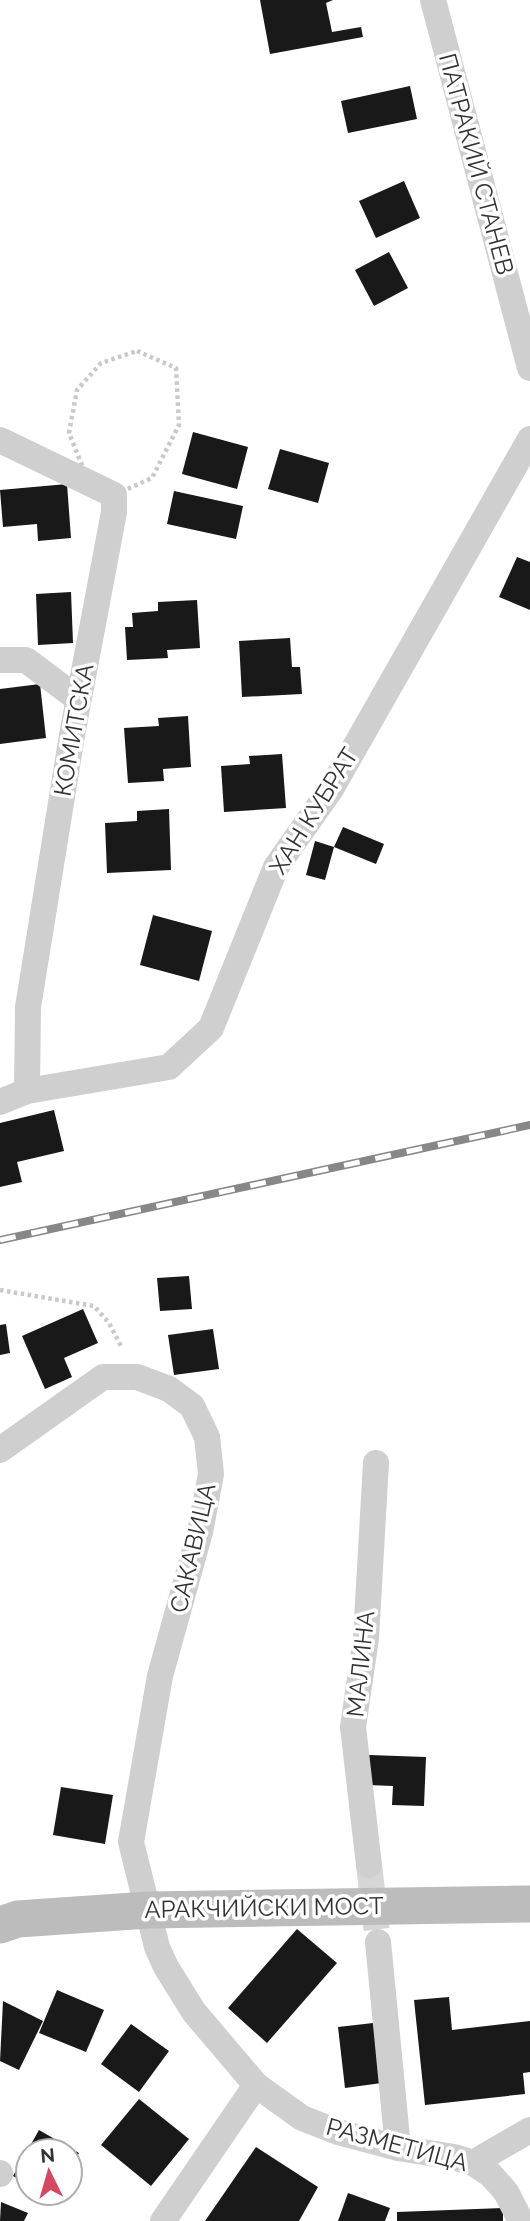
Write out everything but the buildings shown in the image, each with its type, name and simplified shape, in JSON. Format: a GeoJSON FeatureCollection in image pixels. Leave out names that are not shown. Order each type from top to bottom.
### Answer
{"type":"FeatureCollection","features":[{"type":"Feature","properties":{"kind":"main road","name":"АРАКЧИЙСКИ МОСТ"},"geometry":{"type":"LineString","coordinates":[[0,1925],[18,1919],[148,1910],[530,1904]]}},
{"type":"Feature","properties":{"kind":"street","name":"ПАТРАКИЙ СТАНЕВ"},"geometry":{"type":"LineString","coordinates":[[433,0],[530,368]]}},
{"type":"Feature","properties":{"kind":"street","name":"ХАН КУБРАТ"},"geometry":{"type":"LineString","coordinates":[[0,1102],[27,1091],[169,1067],[211,1028],[276,867],[331,789],[529,435]]}},
{"type":"Feature","properties":{"kind":"street"},"geometry":{"type":"LineString","coordinates":[[0,440],[114,495]]}},
{"type":"Feature","properties":{"kind":"street","name":"КОМИТСКА"},"geometry":{"type":"LineString","coordinates":[[27,1091],[28,1007],[78,698],[114,512],[114,495]]}},
{"type":"Feature","properties":{"kind":"street"},"geometry":{"type":"LineString","coordinates":[[0,660],[26,660],[78,698]]}},
{"type":"Feature","properties":{"kind":"street","name":"САКАВИЦА"},"geometry":{"type":"LineString","coordinates":[[0,1450],[103,1377],[136,1377],[169,1389],[192,1406],[207,1437],[211,1474],[200,1532],[160,1676],[139,1782],[131,1842],[148,1910]]}},
{"type":"Feature","properties":{"kind":"street","name":"МАЛИНА"},"geometry":{"type":"LineString","coordinates":[[369,1865],[353,1727],[366,1638],[376,1463]]}},
{"type":"Feature","properties":{"kind":"street","name":"РАЗМЕТИЦА"},"geometry":{"type":"LineString","coordinates":[[148,1910],[158,1947],[180,1991],[256,2085],[302,2118],[338,2132],[398,2148],[454,2157],[473,2163],[491,2175],[506,2192],[521,2221]]}},
{"type":"Feature","properties":{"kind":"street"},"geometry":{"type":"LineString","coordinates":[[378,1942],[398,2148]]}},
{"type":"Feature","properties":{"kind":"street"},"geometry":{"type":"LineString","coordinates":[[163,2221],[256,2085]]}},
{"type":"Feature","properties":{"kind":"street"},"geometry":{"type":"LineString","coordinates":[[473,2163],[530,2130]]}},
{"type":"Feature","properties":{"kind":"path"},"geometry":{"type":"LineString","coordinates":[[137,351],[176,368],[178,425],[152,478],[114,495],[85,473],[69,433],[76,390],[101,363],[137,351]]}},
{"type":"Feature","properties":{"kind":"path"},"geometry":{"type":"LineString","coordinates":[[0,1290],[94,1306],[109,1323],[136,1377]]}},
{"type":"Feature","properties":{"kind":"tunnel"},"geometry":{"type":"LineString","coordinates":[[369,1865],[378,1942]]}},
{"type":"Feature","properties":{"kind":"railway"},"geometry":{"type":"LineString","coordinates":[[0,1240],[530,1125]]}}]}
